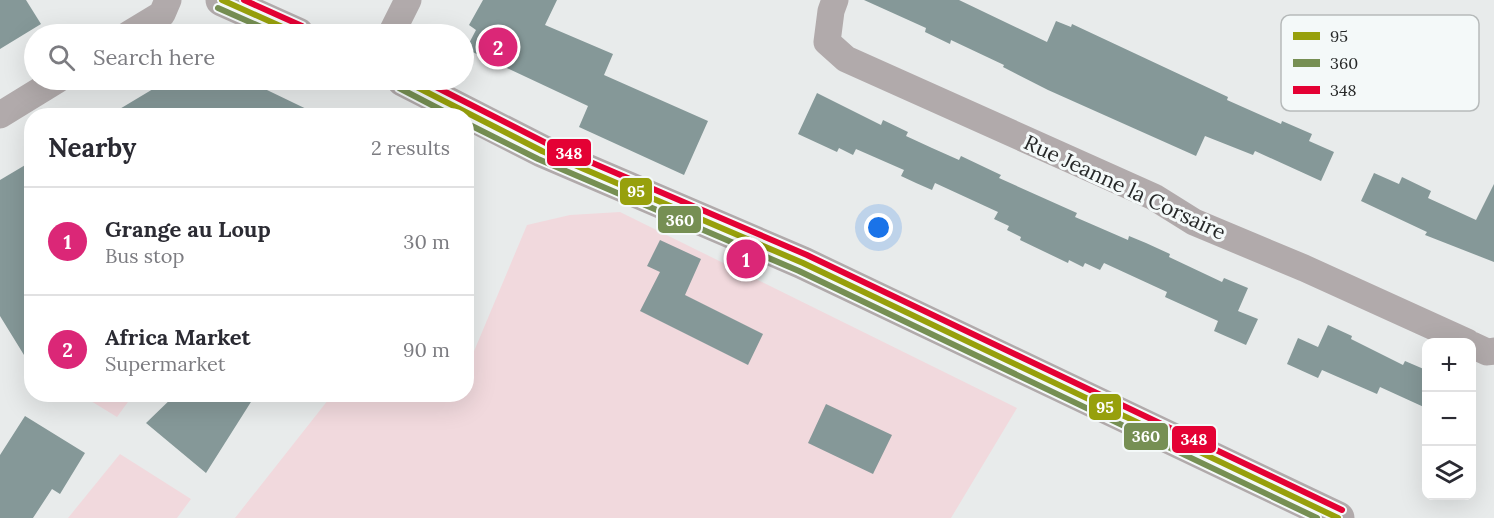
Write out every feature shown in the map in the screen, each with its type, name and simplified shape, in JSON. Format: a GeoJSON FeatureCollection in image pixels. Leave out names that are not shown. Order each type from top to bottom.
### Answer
{"type":"FeatureCollection","features":[{"type":"Feature","properties":{"kind":"main road"},"geometry":{"type":"LineString","coordinates":[[222,0],[276,24]]}},
{"type":"Feature","properties":{"kind":"main road"},"geometry":{"type":"LineString","coordinates":[[422,90],[457,108]]}},
{"type":"Feature","properties":{"kind":"main road"},"geometry":{"type":"LineString","coordinates":[[474,117],[542,152],[803,263],[1338,518]]}},
{"type":"Feature","properties":{"kind":"street"},"geometry":{"type":"LineString","coordinates":[[146,24],[162,14],[168,0]]}},
{"type":"Feature","properties":{"kind":"street"},"geometry":{"type":"LineString","coordinates":[[396,24],[408,0]]}},
{"type":"Feature","properties":{"kind":"street","name":"Rue Jeanne la Corsaire"},"geometry":{"type":"LineString","coordinates":[[836,0],[831,11],[827,42],[846,59],[1154,197],[1194,222],[1304,267],[1458,338]]}},
{"type":"Feature","properties":{"kind":"street"},"geometry":{"type":"LineString","coordinates":[[0,115],[41,90]]}},
{"type":"Feature","properties":{"kind":"street"},"geometry":{"type":"LineString","coordinates":[[1476,347],[1487,352],[1494,351]]}},
{"type":"Feature","properties":{"kind":"shaded area"},"geometry":{"type":"Polygon","coordinates":[[[620,212],[1017,408],[951,518],[235,518],[326,402],[474,402],[474,351],[527,225],[570,215],[620,212]]]}},
{"type":"Feature","properties":{"kind":"shaded area"},"geometry":{"type":"Polygon","coordinates":[[[92,402],[128,402],[117,417],[92,402]]]}},
{"type":"Feature","properties":{"kind":"shaded area"},"geometry":{"type":"Polygon","coordinates":[[[120,454],[191,499],[177,518],[68,518],[120,454]]]}},
{"type":"Feature","properties":{"kind":"building"},"geometry":{"type":"Polygon","coordinates":[[[0,0],[26,0],[41,24],[24,24],[24,34],[0,49],[0,0]]]}},
{"type":"Feature","properties":{"kind":"building"},"geometry":{"type":"Polygon","coordinates":[[[483,0],[557,0],[545,25],[613,54],[604,75],[708,121],[684,175],[579,127],[588,106],[474,53],[476,30],[474,24],[470,24],[483,0]]]}},
{"type":"Feature","properties":{"kind":"building"},"geometry":{"type":"Polygon","coordinates":[[[864,0],[959,0],[1047,42],[1056,21],[1071,27],[1072,24],[1228,97],[1227,100],[1281,124],[1282,121],[1312,134],[1309,141],[1334,152],[1321,181],[1255,151],[1253,155],[1205,136],[1196,156],[1048,90],[1003,67],[1004,65],[951,40],[950,44],[925,32],[926,28],[864,0]]]}},
{"type":"Feature","properties":{"kind":"building"},"geometry":{"type":"Polygon","coordinates":[[[151,90],[267,90],[304,108],[121,108],[151,90]]]}},
{"type":"Feature","properties":{"kind":"building"},"geometry":{"type":"Polygon","coordinates":[[[817,93],[881,125],[883,120],[908,132],[906,136],[932,148],[959,160],[961,156],[1001,175],[999,178],[1077,213],[1075,217],[1128,240],[1129,236],[1146,243],[1170,254],[1169,257],[1222,282],[1224,278],[1248,288],[1238,311],[1258,319],[1246,345],[1214,331],[1218,321],[1165,297],[1167,292],[1104,263],[1100,270],[1085,263],[1083,267],[1069,260],[1068,263],[1020,240],[1021,237],[1007,230],[1009,226],[994,219],[998,212],[935,183],[932,190],[916,183],[901,176],[904,170],[856,149],[853,155],[839,148],[837,152],[798,134],[817,93]]]}},
{"type":"Feature","properties":{"kind":"building"},"geometry":{"type":"Polygon","coordinates":[[[24,166],[24,355],[0,316],[0,180],[24,166]]]}},
{"type":"Feature","properties":{"kind":"building"},"geometry":{"type":"Polygon","coordinates":[[[1374,173],[1399,184],[1402,177],[1431,191],[1428,198],[1476,220],[1494,184],[1494,262],[1425,235],[1427,232],[1361,201],[1374,173]]]}},
{"type":"Feature","properties":{"kind":"building"},"geometry":{"type":"Polygon","coordinates":[[[660,240],[701,259],[685,295],[763,334],[748,365],[640,311],[660,272],[647,266],[660,240]]]}},
{"type":"Feature","properties":{"kind":"building"},"geometry":{"type":"Polygon","coordinates":[[[1328,325],[1403,365],[1405,361],[1422,368],[1422,406],[1380,387],[1377,394],[1322,370],[1318,378],[1287,364],[1298,338],[1318,347],[1328,325]]]}},
{"type":"Feature","properties":{"kind":"building"},"geometry":{"type":"Polygon","coordinates":[[[168,402],[251,402],[206,473],[146,423],[168,402]]]}},
{"type":"Feature","properties":{"kind":"building"},"geometry":{"type":"Polygon","coordinates":[[[826,404],[892,435],[873,474],[808,443],[826,404]]]}},
{"type":"Feature","properties":{"kind":"building"},"geometry":{"type":"Polygon","coordinates":[[[25,416],[85,453],[60,494],[52,489],[33,518],[0,518],[0,455],[25,416]]]}},
{"type":"Feature","properties":{"kind":"transit line","name":"95"},"geometry":{"type":"LineString","coordinates":[[222,0],[276,24]]}},
{"type":"Feature","properties":{"kind":"transit line","name":"348"},"geometry":{"type":"LineString","coordinates":[[244,0],[298,24]]}},
{"type":"Feature","properties":{"kind":"transit line","name":"360"},"geometry":{"type":"LineString","coordinates":[[218,8],[254,24]]}},
{"type":"Feature","properties":{"kind":"transit line","name":"360"},"geometry":{"type":"LineString","coordinates":[[403,90],[438,108]]}},
{"type":"Feature","properties":{"kind":"transit line","name":"95"},"geometry":{"type":"LineString","coordinates":[[423,90],[458,108]]}},
{"type":"Feature","properties":{"kind":"transit line","name":"348"},"geometry":{"type":"LineString","coordinates":[[442,90],[546,143],[807,255],[1342,510]]}},
{"type":"Feature","properties":{"kind":"transit line","name":"95"},"geometry":{"type":"LineString","coordinates":[[474,116],[542,151],[803,263],[1338,518]]}},
{"type":"Feature","properties":{"kind":"transit line","name":"360"},"geometry":{"type":"LineString","coordinates":[[474,127],[538,159],[799,271],[1317,518]]}},
{"type":"Feature","properties":{"kind":"place","name":"Africa Market"},"geometry":{"type":"Point","coordinates":[498,47]}},
{"type":"Feature","properties":{"kind":"place","name":"Grange au Loup"},"geometry":{"type":"Point","coordinates":[746,259]}}]}
